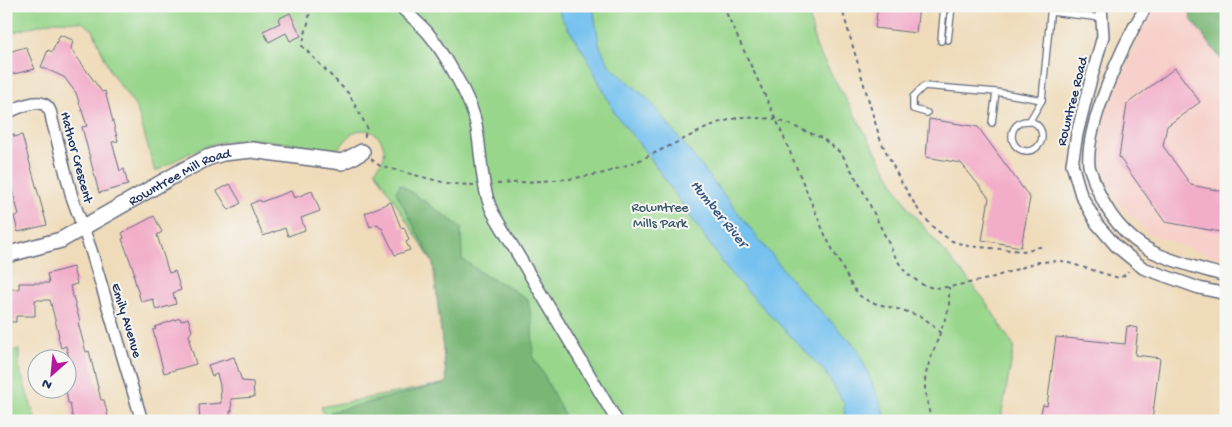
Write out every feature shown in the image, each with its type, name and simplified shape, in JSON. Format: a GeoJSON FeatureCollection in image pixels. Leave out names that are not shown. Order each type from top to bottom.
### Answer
{"type":"FeatureCollection","features":[{"type":"Feature","properties":{"kind":"street"},"geometry":{"type":"LineString","coordinates":[[400,6],[428,34],[460,83],[475,122],[483,185],[493,214],[617,421]]}},
{"type":"Feature","properties":{"kind":"street","name":"Rowntree Road"},"geometry":{"type":"LineString","coordinates":[[1144,6],[1144,10],[1133,28],[1101,102],[1092,136],[1089,167],[1099,194],[1113,218],[1125,232],[1153,252],[1226,276]]}},
{"type":"Feature","properties":{"kind":"street","name":"Rowntree Road"},"geometry":{"type":"LineString","coordinates":[[1101,12],[1103,36],[1083,110],[1072,164],[1081,195],[1097,224],[1116,246],[1143,268],[1199,288],[1226,294]]}},
{"type":"Feature","properties":{"kind":"street","name":"Hathor Crescent"},"geometry":{"type":"LineString","coordinates":[[6,112],[32,103],[39,103],[46,106],[51,112],[72,197],[83,229]]}},
{"type":"Feature","properties":{"kind":"street","name":"Rowntree Mill Road"},"geometry":{"type":"LineString","coordinates":[[6,255],[60,240],[83,229],[182,171],[223,152],[252,150],[342,162],[362,152]]}},
{"type":"Feature","properties":{"kind":"street","name":"Emily Avenue"},"geometry":{"type":"LineString","coordinates":[[83,229],[142,421]]}},
{"type":"Feature","properties":{"kind":"street"},"geometry":{"type":"LineString","coordinates":[[1199,288],[1204,270]]}},
{"type":"Feature","properties":{"kind":"lane"},"geometry":{"type":"LineString","coordinates":[[940,41],[944,6]]}},
{"type":"Feature","properties":{"kind":"lane"},"geometry":{"type":"LineString","coordinates":[[948,40],[952,6]]}},
{"type":"Feature","properties":{"kind":"lane"},"geometry":{"type":"LineString","coordinates":[[1029,122],[1042,100],[1051,9],[1101,12]]}},
{"type":"Feature","properties":{"kind":"lane"},"geometry":{"type":"LineString","coordinates":[[927,113],[913,108],[913,97],[924,86],[996,92],[1042,100]]}},
{"type":"Feature","properties":{"kind":"lane"},"geometry":{"type":"LineString","coordinates":[[992,123],[996,92]]}},
{"type":"Feature","properties":{"kind":"lane"},"geometry":{"type":"LineString","coordinates":[[1022,122],[1029,122],[1038,126],[1042,137],[1036,147],[1026,151],[1016,146],[1012,135],[1017,125],[1022,122]]}},
{"type":"Feature","properties":{"kind":"path"},"geometry":{"type":"LineString","coordinates":[[310,6],[309,20],[302,46],[349,94],[367,128],[362,152],[380,166],[453,184],[477,185]]}},
{"type":"Feature","properties":{"kind":"path"},"geometry":{"type":"LineString","coordinates":[[722,6],[776,119],[826,237],[856,291],[870,302],[922,317],[941,334]]}},
{"type":"Feature","properties":{"kind":"path"},"geometry":{"type":"LineString","coordinates":[[874,12],[841,6],[880,139],[899,178],[924,216],[943,235],[952,241],[968,246],[1023,251],[1044,246]]}},
{"type":"Feature","properties":{"kind":"path"},"geometry":{"type":"LineString","coordinates":[[491,184],[589,177],[638,161],[717,123],[741,117],[776,119],[815,135],[836,147],[861,187],[906,273],[923,285],[934,288],[949,287],[988,279],[1038,262],[1062,261],[1077,264],[1114,277],[1119,278],[1125,275]]}},
{"type":"Feature","properties":{"kind":"path"},"geometry":{"type":"LineString","coordinates":[[932,421],[925,390],[925,380],[927,369],[950,308],[949,287]]}},
{"type":"Feature","properties":{"kind":"shaded area"},"geometry":{"type":"Polygon","coordinates":[[[1153,6],[1189,6],[1191,19],[1226,66],[1223,85],[1226,87],[1226,259],[1198,252],[1148,233],[1119,204],[1099,158],[1106,114],[1153,6]]]}},
{"type":"Feature","properties":{"kind":"shaded area"},"geometry":{"type":"Polygon","coordinates":[[[1002,412],[1063,421],[1002,421],[1002,412]]]}},
{"type":"Feature","properties":{"kind":"green space","name":"Rowntree Mills Park"},"geometry":{"type":"Polygon","coordinates":[[[6,6],[807,6],[816,47],[908,208],[984,299],[1014,347],[1002,421],[327,421],[321,407],[447,383],[433,263],[375,170],[384,155],[380,138],[369,131],[357,131],[333,151],[266,141],[232,141],[199,149],[155,172],[137,109],[110,71],[93,30],[82,22],[54,21],[6,34],[6,6]]]}},
{"type":"Feature","properties":{"kind":"green space"},"geometry":{"type":"Polygon","coordinates":[[[1189,6],[1226,6],[1226,66],[1191,19],[1189,6]]]}},
{"type":"Feature","properties":{"kind":"green space"},"geometry":{"type":"Polygon","coordinates":[[[400,184],[461,227],[462,259],[486,276],[505,285],[528,300],[532,322],[533,357],[567,421],[333,421],[330,412],[447,383],[433,263],[396,192],[400,184]]]}},
{"type":"Feature","properties":{"kind":"green space"},"geometry":{"type":"Polygon","coordinates":[[[19,349],[19,368],[36,421],[6,421],[6,352],[19,349]]]}},
{"type":"Feature","properties":{"kind":"water","name":"Humber River"},"geometry":{"type":"Polygon","coordinates":[[[558,6],[593,6],[599,44],[609,65],[649,100],[796,286],[857,348],[883,409],[885,421],[845,421],[844,403],[825,372],[729,272],[648,155],[615,114],[586,56],[561,17],[558,6]]]}},
{"type":"Feature","properties":{"kind":"building"},"geometry":{"type":"Polygon","coordinates":[[[878,6],[919,6],[916,33],[875,28],[878,6]]]}},
{"type":"Feature","properties":{"kind":"building"},"geometry":{"type":"Polygon","coordinates":[[[290,13],[301,36],[290,41],[286,33],[269,42],[263,31],[280,23],[278,19],[290,13]]]}},
{"type":"Feature","properties":{"kind":"building"},"geometry":{"type":"Polygon","coordinates":[[[60,35],[73,40],[71,49],[102,92],[105,91],[118,141],[112,142],[120,171],[124,169],[128,185],[99,193],[82,127],[87,126],[76,93],[64,77],[41,67],[48,50],[52,52],[60,35]]]}},
{"type":"Feature","properties":{"kind":"building"},"geometry":{"type":"Polygon","coordinates":[[[26,47],[35,69],[9,75],[6,66],[6,55],[9,54],[8,52],[26,47]]]}},
{"type":"Feature","properties":{"kind":"building"},"geometry":{"type":"Polygon","coordinates":[[[1175,68],[1200,102],[1167,126],[1163,146],[1191,185],[1226,192],[1226,233],[1165,222],[1119,157],[1127,104],[1175,68]]]}},
{"type":"Feature","properties":{"kind":"building"},"geometry":{"type":"Polygon","coordinates":[[[929,119],[978,127],[1030,198],[1021,247],[982,240],[989,198],[961,163],[926,157],[929,119]]]}},
{"type":"Feature","properties":{"kind":"building"},"geometry":{"type":"Polygon","coordinates":[[[14,134],[14,137],[22,135],[47,225],[18,232],[14,216],[19,215],[11,184],[9,179],[6,180],[6,136],[14,134]]]}},
{"type":"Feature","properties":{"kind":"building"},"geometry":{"type":"Polygon","coordinates":[[[230,184],[241,203],[229,210],[217,191],[230,184]]]}},
{"type":"Feature","properties":{"kind":"building"},"geometry":{"type":"Polygon","coordinates":[[[291,191],[294,198],[312,191],[320,211],[301,218],[305,230],[288,236],[285,228],[263,236],[250,204],[291,191]]]}},
{"type":"Feature","properties":{"kind":"building"},"geometry":{"type":"Polygon","coordinates":[[[391,202],[401,228],[404,227],[409,240],[406,242],[410,250],[395,255],[382,228],[378,224],[370,227],[365,213],[391,202]]]}},
{"type":"Feature","properties":{"kind":"building"},"geometry":{"type":"Polygon","coordinates":[[[154,216],[162,232],[157,235],[169,273],[175,271],[181,290],[173,293],[176,304],[156,310],[153,299],[141,302],[133,274],[135,274],[122,239],[124,238],[122,233],[154,216]]]}},
{"type":"Feature","properties":{"kind":"building"},"geometry":{"type":"Polygon","coordinates":[[[73,267],[77,284],[70,286],[80,322],[78,323],[86,352],[89,351],[101,400],[104,400],[109,421],[73,421],[70,403],[68,403],[68,400],[78,400],[78,350],[67,350],[66,346],[61,348],[50,300],[35,300],[35,316],[16,316],[16,322],[6,322],[6,289],[19,289],[19,283],[49,283],[47,274],[73,267]]]}},
{"type":"Feature","properties":{"kind":"building"},"geometry":{"type":"Polygon","coordinates":[[[180,318],[181,321],[188,318],[192,331],[189,335],[191,340],[189,340],[196,364],[164,373],[153,330],[156,329],[155,327],[180,318]]]}},
{"type":"Feature","properties":{"kind":"building"},"geometry":{"type":"Polygon","coordinates":[[[1127,326],[1138,328],[1135,355],[1160,358],[1152,421],[1039,421],[1043,405],[1047,406],[1056,337],[1125,344],[1127,326]]]}},
{"type":"Feature","properties":{"kind":"building"},"geometry":{"type":"Polygon","coordinates":[[[234,357],[242,381],[253,382],[254,397],[231,399],[231,421],[200,421],[199,405],[221,403],[217,374],[212,376],[208,365],[234,357]]]}}]}
